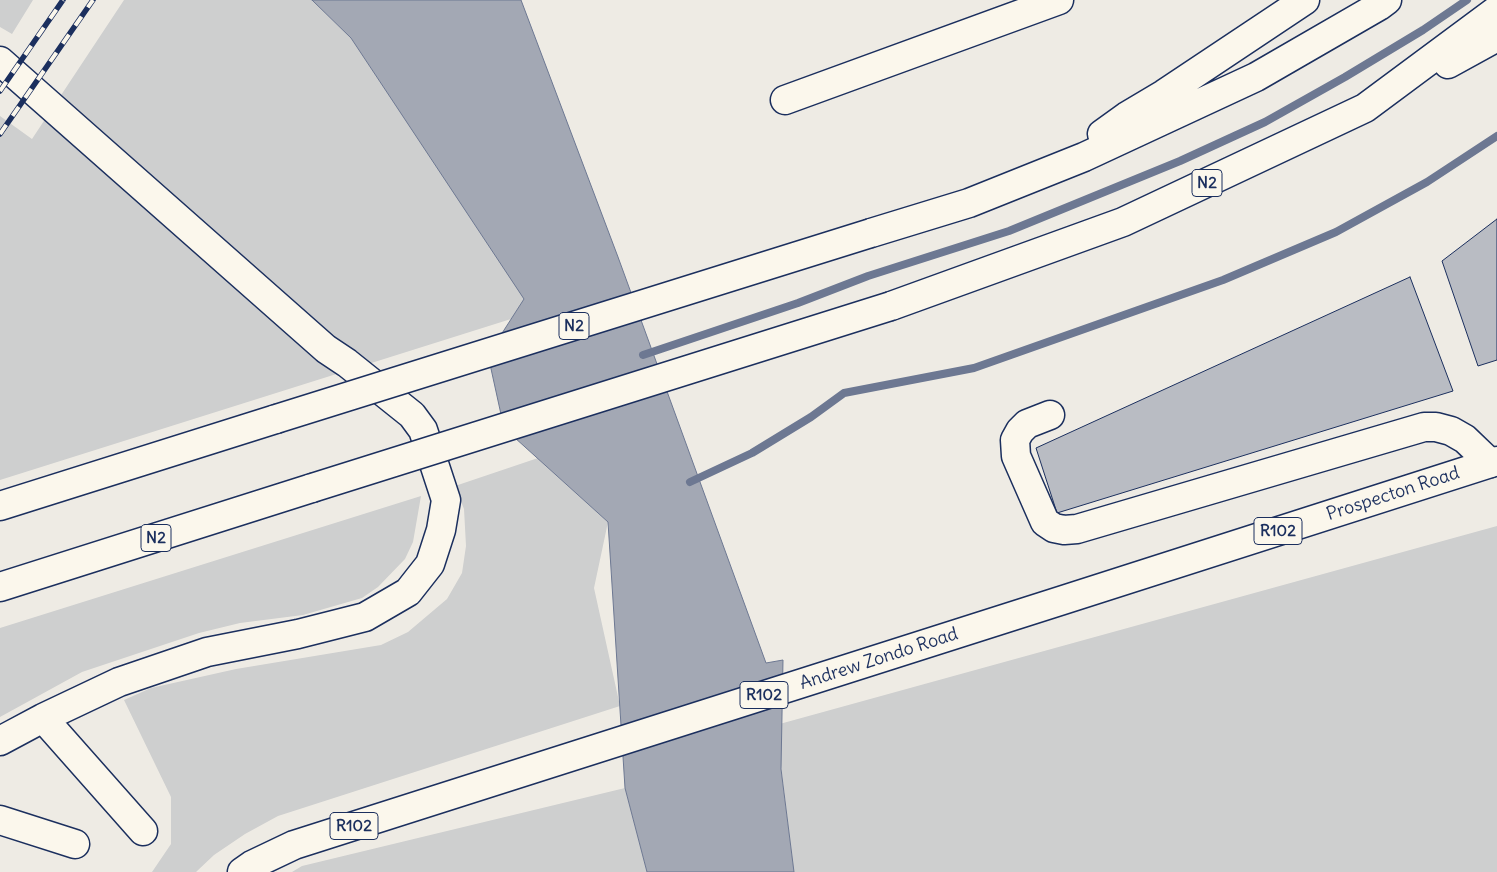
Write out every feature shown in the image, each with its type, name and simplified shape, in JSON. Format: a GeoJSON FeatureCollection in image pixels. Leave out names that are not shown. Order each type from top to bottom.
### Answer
{"type":"FeatureCollection","features":[{"type":"Feature","properties":{"kind":"main road"},"geometry":{"type":"LineString","coordinates":[[785,100],[1059,0]]}},
{"type":"Feature","properties":{"kind":"main road"},"geometry":{"type":"LineString","coordinates":[[1084,156],[1101,135],[1127,116],[1164,94],[1304,0]]}},
{"type":"Feature","properties":{"kind":"main road","name":"N2"},"geometry":{"type":"LineString","coordinates":[[0,506],[276,418],[969,203],[1084,156],[1256,77],[1387,0]]}},
{"type":"Feature","properties":{"kind":"main road","name":"N2"},"geometry":{"type":"LineString","coordinates":[[0,587],[891,306],[1123,222],[1365,108],[1497,10]]}},
{"type":"Feature","properties":{"kind":"main road"},"geometry":{"type":"LineString","coordinates":[[1365,108],[1497,37]]}},
{"type":"Feature","properties":{"kind":"main road"},"geometry":{"type":"LineString","coordinates":[[0,61],[326,349],[412,415],[423,430],[446,500],[441,530],[430,564],[408,592],[365,617],[298,634],[207,652],[119,682],[43,718],[0,741]]}},
{"type":"Feature","properties":{"kind":"main road"},"geometry":{"type":"LineString","coordinates":[[1050,415],[1027,424],[1020,431],[1015,440],[1016,456],[1045,522],[1054,528],[1064,530],[1077,529],[1424,427],[1436,427],[1451,431],[1465,439],[1493,462]]}},
{"type":"Feature","properties":{"kind":"main road","name":"Prospecton Road"},"geometry":{"type":"LineString","coordinates":[[1060,602],[1493,462]]}},
{"type":"Feature","properties":{"kind":"main road","name":"Andrew Zondo Road"},"geometry":{"type":"LineString","coordinates":[[242,872],[252,865],[294,845],[1060,602]]}},
{"type":"Feature","properties":{"kind":"main road"},"geometry":{"type":"LineString","coordinates":[[43,718],[143,831]]}},
{"type":"Feature","properties":{"kind":"main road"},"geometry":{"type":"LineString","coordinates":[[0,820],[75,844]]}},
{"type":"Feature","properties":{"kind":"shaded area"},"geometry":{"type":"Polygon","coordinates":[[[0,0],[33,0],[12,34],[0,27],[0,0]]]}},
{"type":"Feature","properties":{"kind":"shaded area"},"geometry":{"type":"Polygon","coordinates":[[[124,0],[312,0],[351,38],[525,299],[511,319],[0,480],[0,116],[32,139],[124,0]]]}},
{"type":"Feature","properties":{"kind":"shaded area"},"geometry":{"type":"Polygon","coordinates":[[[312,0],[521,0],[618,257],[766,663],[783,660],[781,769],[794,872],[647,872],[625,788],[608,522],[504,428],[488,355],[524,299],[351,38],[312,0]]]}},
{"type":"Feature","properties":{"kind":"shaded area"},"geometry":{"type":"Polygon","coordinates":[[[538,458],[608,522],[594,588],[620,706],[278,816],[245,834],[214,855],[196,872],[152,872],[171,844],[171,797],[124,700],[151,688],[236,669],[381,645],[408,632],[447,599],[462,573],[466,546],[464,509],[455,486],[538,458]]]}},
{"type":"Feature","properties":{"kind":"shaded area"},"geometry":{"type":"Polygon","coordinates":[[[421,496],[413,542],[405,559],[378,587],[362,598],[303,615],[240,623],[199,633],[82,672],[0,717],[0,628],[421,496]]]}},
{"type":"Feature","properties":{"kind":"shaded area"},"geometry":{"type":"Polygon","coordinates":[[[1497,526],[1497,872],[794,872],[776,725],[1497,526]]]}},
{"type":"Feature","properties":{"kind":"shaded area"},"geometry":{"type":"Polygon","coordinates":[[[625,788],[647,872],[292,872],[302,866],[625,788]]]}},
{"type":"Feature","properties":{"kind":"building"},"geometry":{"type":"Polygon","coordinates":[[[1497,219],[1497,360],[1478,366],[1442,261],[1497,219]]]}},
{"type":"Feature","properties":{"kind":"building"},"geometry":{"type":"Polygon","coordinates":[[[1410,277],[1453,391],[1057,513],[1036,448],[1410,277]]]}},
{"type":"Feature","properties":{"kind":"waterway"},"geometry":{"type":"LineString","coordinates":[[643,355],[798,303],[868,276],[1009,231],[1180,161],[1265,122],[1423,30],[1467,0]]}},
{"type":"Feature","properties":{"kind":"waterway"},"geometry":{"type":"LineString","coordinates":[[690,482],[752,453],[811,417],[844,393],[974,368],[1223,280],[1336,232],[1427,182],[1497,136]]}},
{"type":"Feature","properties":{"kind":"railway"},"geometry":{"type":"LineString","coordinates":[[0,91],[63,0]]}},
{"type":"Feature","properties":{"kind":"railway"},"geometry":{"type":"LineString","coordinates":[[0,134],[93,0]]}}]}
